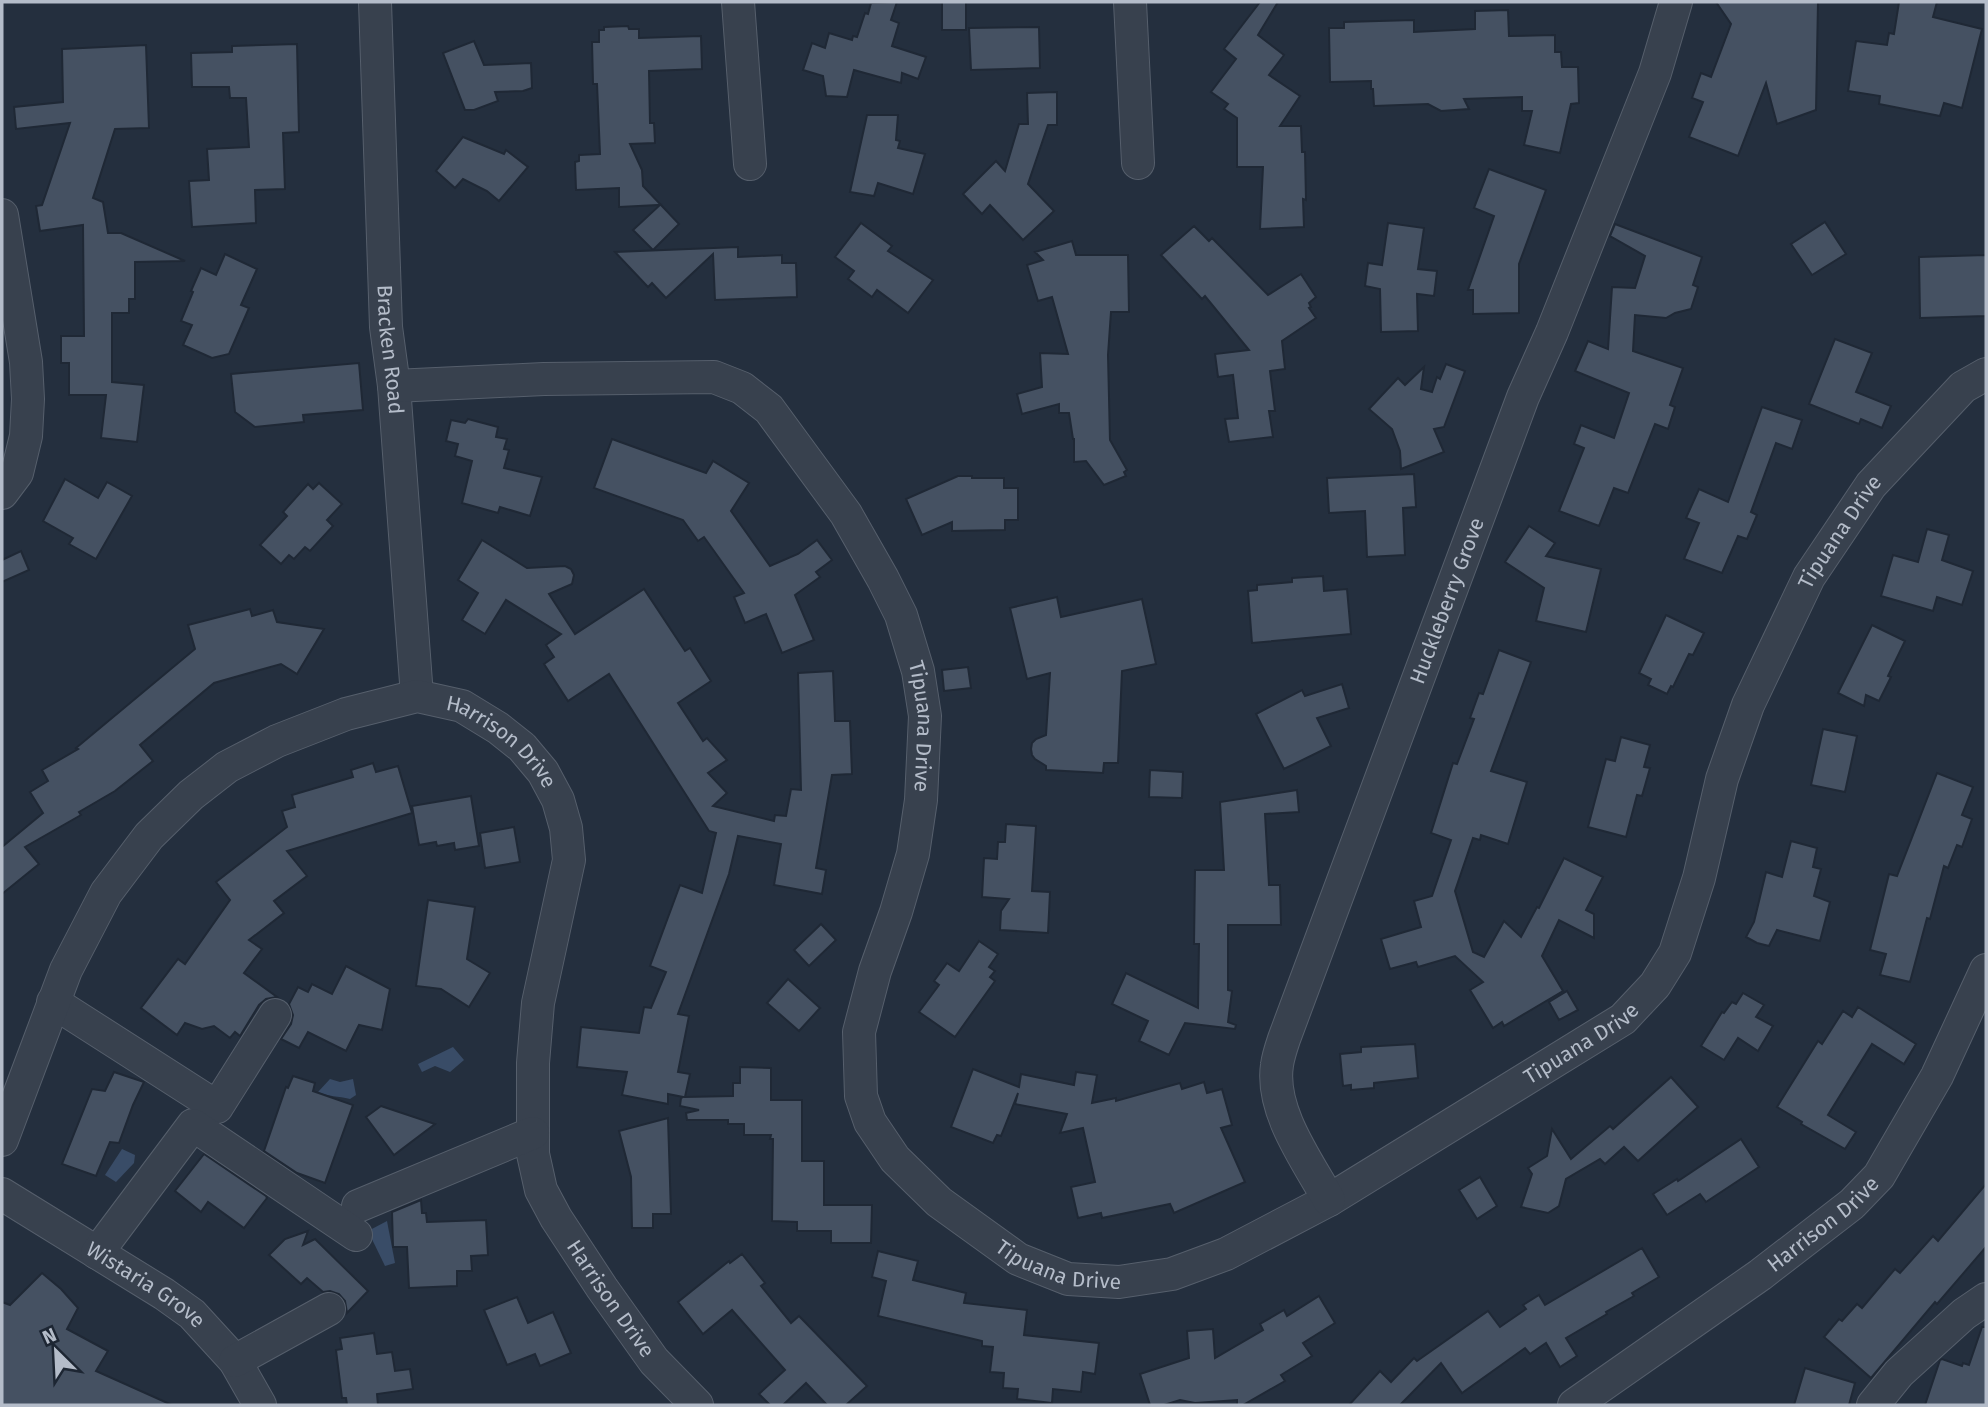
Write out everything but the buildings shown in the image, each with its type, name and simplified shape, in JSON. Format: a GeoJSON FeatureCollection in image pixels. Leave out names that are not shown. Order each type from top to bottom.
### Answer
{"type":"FeatureCollection","features":[{"type":"Feature","properties":{"kind":"street","name":"Bracken Road"},"geometry":{"type":"LineString","coordinates":[[375,2],[386,327],[394,386],[417,696]]}},
{"type":"Feature","properties":{"kind":"street"},"geometry":{"type":"LineString","coordinates":[[738,2],[750,164]]}},
{"type":"Feature","properties":{"kind":"street"},"geometry":{"type":"LineString","coordinates":[[1130,2],[1138,163]]}},
{"type":"Feature","properties":{"kind":"street","name":"Huckleberry Grove"},"geometry":{"type":"LineString","coordinates":[[1329,1200],[1285,1121],[1276,1068],[1284,1039],[1523,397],[1552,332],[1655,73],[1676,2]]}},
{"type":"Feature","properties":{"kind":"street"},"geometry":{"type":"LineString","coordinates":[[2,215],[26,362],[28,399],[26,436],[17,473],[2,493]]}},
{"type":"Feature","properties":{"kind":"street","name":"Tipuana Drive"},"geometry":{"type":"LineString","coordinates":[[394,386],[544,379],[714,377],[743,388],[769,409],[846,514],[883,579],[901,615],[918,671],[925,716],[921,800],[913,854],[875,971],[859,1032],[861,1096],[870,1122],[895,1158],[939,1202],[1018,1259],[1068,1279],[1119,1282],[1172,1274],[1226,1254],[1329,1200],[1623,1018],[1655,985],[1675,953],[1699,878],[1722,779],[1748,705],[1809,577],[1871,485],[1963,387],[1986,374]]}},
{"type":"Feature","properties":{"kind":"street","name":"Harrison Drive"},"geometry":{"type":"LineString","coordinates":[[2,1140],[66,970],[106,892],[149,836],[191,795],[227,767],[277,741],[346,714],[417,696],[462,706],[498,728],[522,747],[543,772],[558,800],[566,828],[569,860],[538,1003],[533,1063],[533,1154],[541,1191],[602,1288],[653,1361],[697,1405]]}},
{"type":"Feature","properties":{"kind":"street","name":"Harrison Drive"},"geometry":{"type":"LineString","coordinates":[[1574,1405],[1760,1275],[1852,1204],[1879,1176],[1937,1076],[1986,970]]}},
{"type":"Feature","properties":{"kind":"street"},"geometry":{"type":"LineString","coordinates":[[53,1002],[217,1107],[275,1015]]}},
{"type":"Feature","properties":{"kind":"street"},"geometry":{"type":"LineString","coordinates":[[97,1253],[193,1125],[357,1221],[533,1133]]}},
{"type":"Feature","properties":{"kind":"street","name":"Wistaria Grove"},"geometry":{"type":"LineString","coordinates":[[2,1194],[192,1314],[235,1361],[260,1405]]}},
{"type":"Feature","properties":{"kind":"street"},"geometry":{"type":"LineString","coordinates":[[1873,1405],[1899,1373],[1964,1314],[1986,1299]]}},
{"type":"Feature","properties":{"kind":"street"},"geometry":{"type":"LineString","coordinates":[[235,1361],[329,1309]]}},
{"type":"Feature","properties":{"kind":"water"},"geometry":{"type":"Polygon","coordinates":[[[453,1047],[464,1060],[450,1072],[435,1066],[422,1072],[418,1064],[453,1047]]]}},
{"type":"Feature","properties":{"kind":"water"},"geometry":{"type":"Polygon","coordinates":[[[330,1079],[340,1082],[353,1079],[356,1095],[350,1099],[318,1092],[330,1079]]]}},
{"type":"Feature","properties":{"kind":"water"},"geometry":{"type":"Polygon","coordinates":[[[122,1149],[135,1155],[134,1163],[116,1182],[105,1175],[122,1149]]]}},
{"type":"Feature","properties":{"kind":"water"},"geometry":{"type":"Polygon","coordinates":[[[387,1221],[395,1263],[385,1266],[368,1231],[387,1221]]]}}]}
